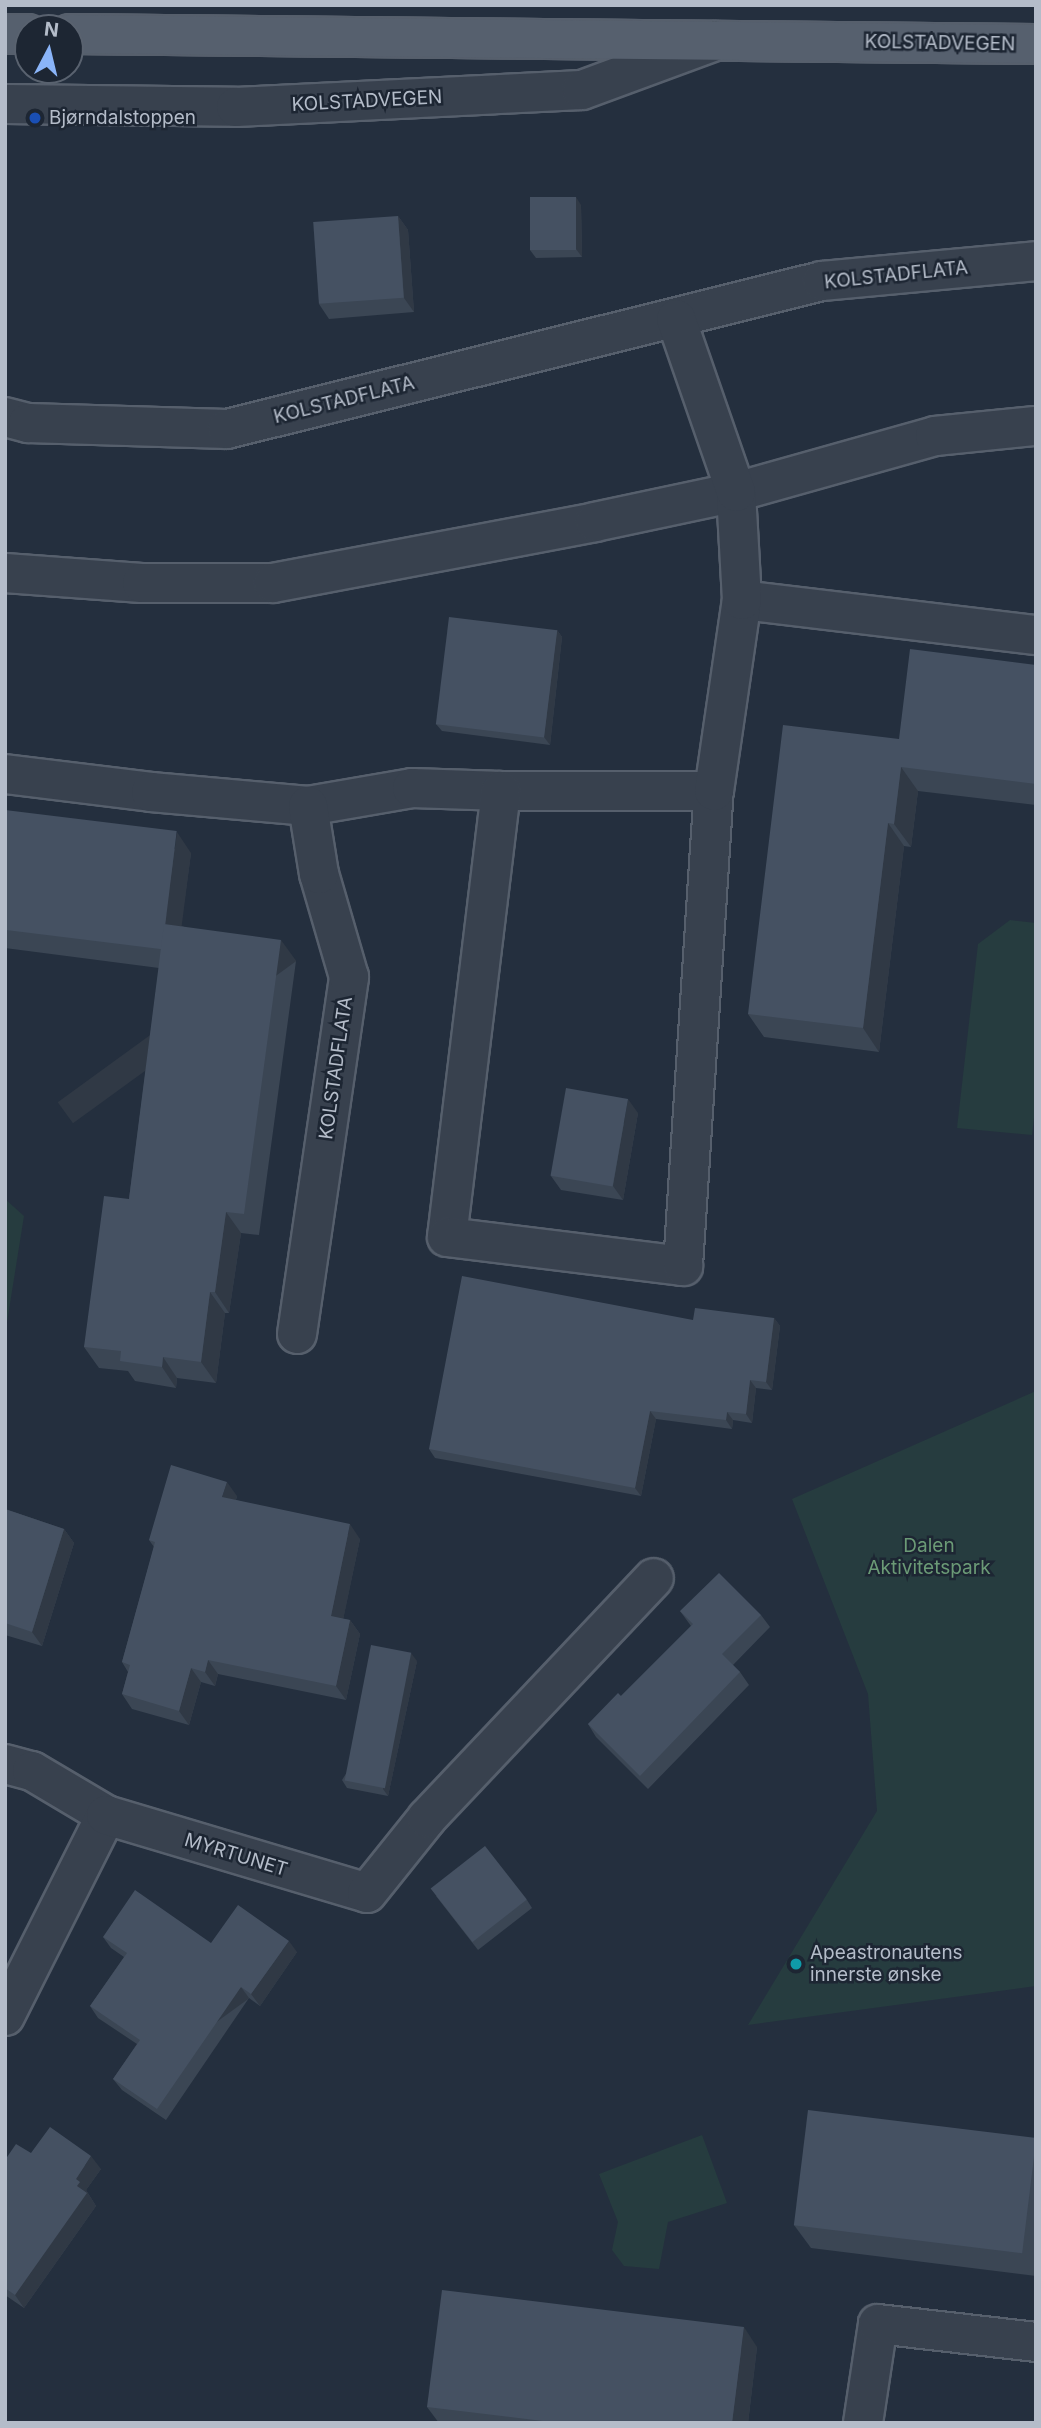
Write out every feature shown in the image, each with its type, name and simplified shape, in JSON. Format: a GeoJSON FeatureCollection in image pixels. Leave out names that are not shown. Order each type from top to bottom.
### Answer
{"type":"FeatureCollection","features":[{"type":"Feature","properties":{"kind":"main road","name":"KOLSTADVEGEN"},"geometry":{"type":"LineString","coordinates":[[84,34],[1036,44]]}},
{"type":"Feature","properties":{"kind":"street","name":"KOLSTADVEGEN"},"geometry":{"type":"LineString","coordinates":[[5,104],[236,107],[582,90],[719,40]]}},
{"type":"Feature","properties":{"kind":"street","name":"KOLSTADFLATA"},"geometry":{"type":"LineString","coordinates":[[5,417],[28,423],[227,429],[822,281],[1036,261]]}},
{"type":"Feature","properties":{"kind":"street"},"geometry":{"type":"LineString","coordinates":[[501,791],[447,1237],[683,1266],[714,791],[742,600],[736,492],[677,319]]}},
{"type":"Feature","properties":{"kind":"street"},"geometry":{"type":"LineString","coordinates":[[5,573],[142,583],[273,583],[595,522],[736,492],[935,436],[1036,426]]}},
{"type":"Feature","properties":{"kind":"street"},"geometry":{"type":"LineString","coordinates":[[742,600],[1036,635]]}},
{"type":"Feature","properties":{"kind":"street"},"geometry":{"type":"LineString","coordinates":[[5,774],[151,792],[308,806],[412,788],[501,791],[714,791]]}},
{"type":"Feature","properties":{"kind":"street","name":"KOLSTADFLATA"},"geometry":{"type":"LineString","coordinates":[[297,1334],[349,977],[319,874],[308,806]]}},
{"type":"Feature","properties":{"kind":"street","name":"MYRTUNET"},"geometry":{"type":"LineString","coordinates":[[5,1764],[32,1772],[106,1815],[367,1893],[427,1818],[654,1578]]}},
{"type":"Feature","properties":{"kind":"street"},"geometry":{"type":"LineString","coordinates":[[5,2016],[106,1815]]}},
{"type":"Feature","properties":{"kind":"street"},"geometry":{"type":"LineString","coordinates":[[863,2423],[878,2324],[1036,2342]]}},
{"type":"Feature","properties":{"kind":"green space"},"geometry":{"type":"Polygon","coordinates":[[[1010,920],[1036,923],[1036,1101],[1032,1135],[957,1128],[978,944],[1010,920]]]}},
{"type":"Feature","properties":{"kind":"green space"},"geometry":{"type":"Polygon","coordinates":[[[5,1199],[24,1216],[5,1335],[5,1199]]]}},
{"type":"Feature","properties":{"kind":"green space","name":"Dalen Aktivitetspark"},"geometry":{"type":"Polygon","coordinates":[[[1036,1391],[1036,1986],[748,2025],[877,1811],[868,1694],[792,1499],[1036,1391]]]}},
{"type":"Feature","properties":{"kind":"green space"},"geometry":{"type":"Polygon","coordinates":[[[702,2135],[727,2203],[668,2222],[659,2269],[624,2266],[612,2250],[618,2222],[599,2174],[702,2135]]]}},
{"type":"Feature","properties":{"kind":"building"},"geometry":{"type":"Polygon","coordinates":[[[530,197],[576,197],[576,250],[530,250],[530,197]]]}},
{"type":"Feature","properties":{"kind":"building"},"geometry":{"type":"Polygon","coordinates":[[[398,216],[404,298],[319,304],[313,222],[398,216]]]}},
{"type":"Feature","properties":{"kind":"building"},"geometry":{"type":"Polygon","coordinates":[[[449,617],[557,630],[544,737],[436,724],[449,617]]]}},
{"type":"Feature","properties":{"kind":"building"},"geometry":{"type":"Polygon","coordinates":[[[910,649],[1036,665],[1036,784],[901,767],[894,824],[888,823],[863,1028],[748,1014],[783,725],[899,739],[910,649]]]}},
{"type":"Feature","properties":{"kind":"building"},"geometry":{"type":"Polygon","coordinates":[[[5,810],[177,831],[162,949],[5,930],[5,810]]]}},
{"type":"Feature","properties":{"kind":"building"},"geometry":{"type":"Polygon","coordinates":[[[164,924],[281,940],[244,1214],[226,1212],[215,1292],[210,1292],[201,1362],[163,1357],[162,1367],[120,1361],[121,1351],[84,1347],[104,1196],[129,1199],[164,924]]]}},
{"type":"Feature","properties":{"kind":"building"},"geometry":{"type":"Polygon","coordinates":[[[566,1088],[628,1099],[613,1187],[551,1176],[566,1088]]]}},
{"type":"Feature","properties":{"kind":"building"},"geometry":{"type":"Polygon","coordinates":[[[462,1276],[693,1320],[695,1308],[774,1318],[766,1382],[750,1380],[746,1414],[727,1412],[726,1420],[650,1411],[635,1488],[429,1449],[462,1276]]]}},
{"type":"Feature","properties":{"kind":"building"},"geometry":{"type":"Polygon","coordinates":[[[171,1465],[227,1482],[222,1497],[350,1524],[331,1616],[350,1620],[336,1686],[208,1660],[205,1672],[191,1668],[179,1711],[122,1694],[130,1665],[122,1662],[155,1542],[149,1540],[171,1465]]]}},
{"type":"Feature","properties":{"kind":"building"},"geometry":{"type":"Polygon","coordinates":[[[5,1509],[64,1529],[32,1632],[5,1623],[5,1509]]]}},
{"type":"Feature","properties":{"kind":"building"},"geometry":{"type":"Polygon","coordinates":[[[719,1573],[761,1615],[722,1654],[740,1672],[640,1776],[588,1724],[618,1693],[621,1696],[693,1624],[680,1611],[719,1573]]]}},
{"type":"Feature","properties":{"kind":"building"},"geometry":{"type":"Polygon","coordinates":[[[371,1645],[411,1653],[385,1788],[345,1780],[371,1645]]]}},
{"type":"Feature","properties":{"kind":"building"},"geometry":{"type":"Polygon","coordinates":[[[485,1846],[527,1900],[472,1942],[431,1888],[485,1846]]]}},
{"type":"Feature","properties":{"kind":"building"},"geometry":{"type":"Polygon","coordinates":[[[135,1890],[211,1943],[238,1905],[289,1941],[251,1994],[241,1987],[157,2109],[113,2079],[140,2040],[90,2006],[127,1953],[103,1937],[135,1890]]]}},
{"type":"Feature","properties":{"kind":"building"},"geometry":{"type":"Polygon","coordinates":[[[808,2110],[1036,2138],[1022,2253],[794,2225],[808,2110]]]}},
{"type":"Feature","properties":{"kind":"building"},"geometry":{"type":"Polygon","coordinates":[[[50,2127],[91,2156],[76,2179],[80,2182],[77,2186],[87,2193],[15,2295],[5,2288],[5,2160],[16,2144],[31,2153],[50,2127]]]}},
{"type":"Feature","properties":{"kind":"building"},"geometry":{"type":"Polygon","coordinates":[[[442,2290],[744,2327],[732,2423],[559,2423],[427,2407],[442,2290]]]}},
{"type":"Feature","properties":{"kind":"place","name":"Bjørndalstoppen"},"geometry":{"type":"Point","coordinates":[35,118]}},
{"type":"Feature","properties":{"kind":"place","name":"Apeastronautens innerste ønske"},"geometry":{"type":"Point","coordinates":[796,1964]}}]}
